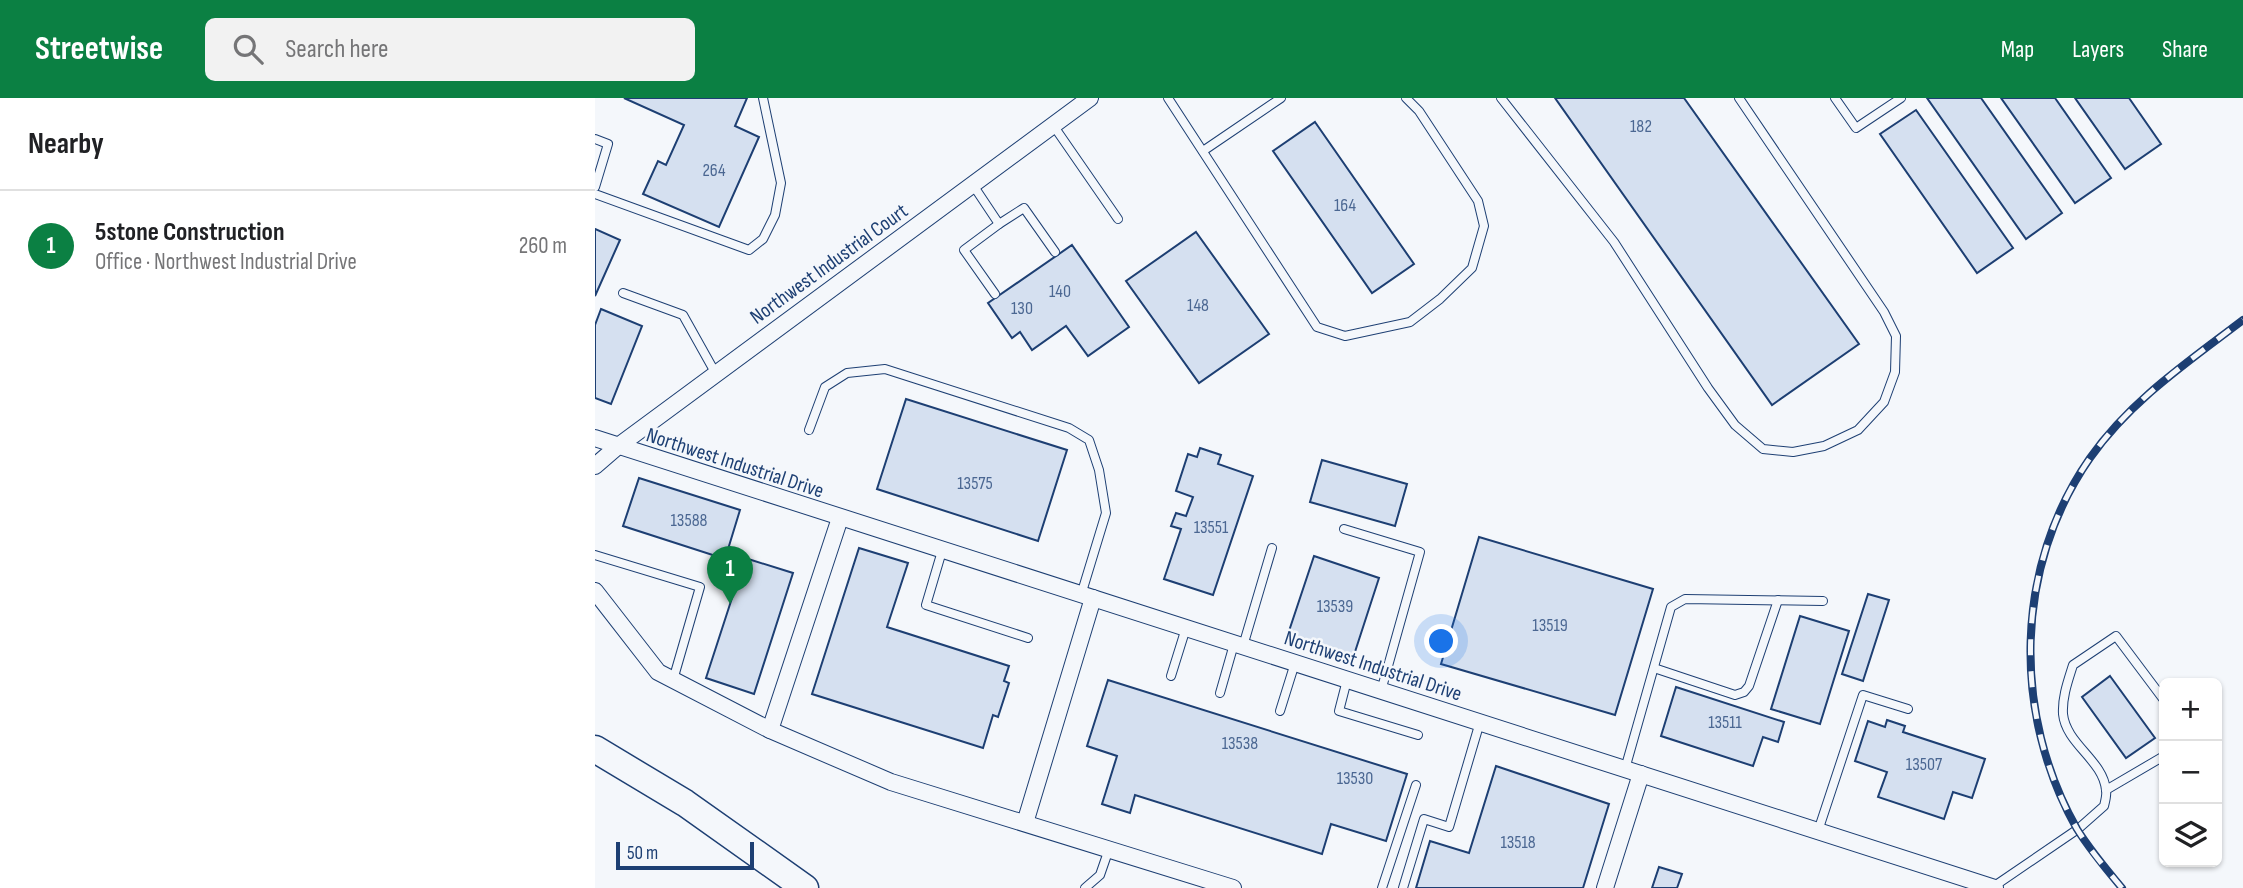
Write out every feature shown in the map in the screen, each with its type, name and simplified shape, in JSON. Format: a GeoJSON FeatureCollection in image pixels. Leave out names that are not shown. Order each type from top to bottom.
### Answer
{"type":"FeatureCollection","features":[{"type":"Feature","properties":{"kind":"main road"},"geometry":{"type":"LineString","coordinates":[[595,749],[685,803],[805,888]]}},
{"type":"Feature","properties":{"kind":"street","name":"Northwest Industrial Court"},"geometry":{"type":"LineString","coordinates":[[595,466],[617,447],[1090,98]]}},
{"type":"Feature","properties":{"kind":"street","name":"Northwest Industrial Drive"},"geometry":{"type":"LineString","coordinates":[[595,438],[1994,888]]}},
{"type":"Feature","properties":{"kind":"street","name":"Northwest Industrial Drive"},"geometry":{"type":"LineString","coordinates":[[770,730],[840,518]]}},
{"type":"Feature","properties":{"kind":"street"},"geometry":{"type":"LineString","coordinates":[[595,591],[658,672],[770,730],[891,782],[1233,888]]}},
{"type":"Feature","properties":{"kind":"street"},"geometry":{"type":"LineString","coordinates":[[1025,823],[1087,596]]}},
{"type":"Feature","properties":{"kind":"street"},"geometry":{"type":"LineString","coordinates":[[1605,888],[1641,774]]}},
{"type":"Feature","properties":{"kind":"lane"},"geometry":{"type":"LineString","coordinates":[[595,194],[749,250],[763,239],[775,215],[781,183],[762,98]]}},
{"type":"Feature","properties":{"kind":"lane"},"geometry":{"type":"LineString","coordinates":[[1167,98],[1317,327],[1345,336],[1410,322],[1440,299],[1472,268],[1484,226],[1478,201],[1419,111],[1406,98]]}},
{"type":"Feature","properties":{"kind":"lane"},"geometry":{"type":"LineString","coordinates":[[1203,151],[1281,98]]}},
{"type":"Feature","properties":{"kind":"lane"},"geometry":{"type":"LineString","coordinates":[[1500,98],[1613,242],[1735,425],[1763,449],[1793,452],[1824,446],[1858,430],[1884,402],[1895,372],[1896,336],[1884,312],[1739,98]]}},
{"type":"Feature","properties":{"kind":"lane"},"geometry":{"type":"LineString","coordinates":[[1835,98],[1856,128],[1902,98]]}},
{"type":"Feature","properties":{"kind":"lane"},"geometry":{"type":"LineString","coordinates":[[1053,125],[1118,219]]}},
{"type":"Feature","properties":{"kind":"lane"},"geometry":{"type":"LineString","coordinates":[[595,139],[608,145],[595,187]]}},
{"type":"Feature","properties":{"kind":"lane"},"geometry":{"type":"LineString","coordinates":[[973,185],[999,224]]}},
{"type":"Feature","properties":{"kind":"lane"},"geometry":{"type":"LineString","coordinates":[[995,294],[964,250],[999,224],[1024,208],[1055,252]]}},
{"type":"Feature","properties":{"kind":"lane"},"geometry":{"type":"LineString","coordinates":[[623,292],[683,315],[716,374]]}},
{"type":"Feature","properties":{"kind":"lane"},"geometry":{"type":"LineString","coordinates":[[809,430],[825,387],[847,373],[885,369],[1069,428],[1089,440],[1099,470],[1106,513],[1087,596]]}},
{"type":"Feature","properties":{"kind":"lane"},"geometry":{"type":"LineString","coordinates":[[1344,529],[1420,552],[1381,691]]}},
{"type":"Feature","properties":{"kind":"lane"},"geometry":{"type":"LineString","coordinates":[[1220,693],[1272,548]]}},
{"type":"Feature","properties":{"kind":"lane"},"geometry":{"type":"LineString","coordinates":[[942,551],[926,605],[1028,638]]}},
{"type":"Feature","properties":{"kind":"lane"},"geometry":{"type":"LineString","coordinates":[[595,555],[700,587],[673,680]]}},
{"type":"Feature","properties":{"kind":"lane"},"geometry":{"type":"LineString","coordinates":[[1625,769],[1671,607],[1685,599],[1822,601]]}},
{"type":"Feature","properties":{"kind":"lane"},"geometry":{"type":"LineString","coordinates":[[1654,668],[1735,695],[1744,692],[1749,686],[1778,600]]}},
{"type":"Feature","properties":{"kind":"lane"},"geometry":{"type":"LineString","coordinates":[[1171,676],[1186,628]]}},
{"type":"Feature","properties":{"kind":"lane"},"geometry":{"type":"LineString","coordinates":[[1994,888],[2078,830],[2104,806],[2106,790],[2099,772],[2070,734],[2063,717],[2065,693],[2073,666],[2116,636],[2159,693]]}},
{"type":"Feature","properties":{"kind":"lane"},"geometry":{"type":"LineString","coordinates":[[1280,711],[1295,663]]}},
{"type":"Feature","properties":{"kind":"lane"},"geometry":{"type":"LineString","coordinates":[[1347,680],[1339,710],[1418,735]]}},
{"type":"Feature","properties":{"kind":"lane"},"geometry":{"type":"LineString","coordinates":[[1818,831],[1863,695],[1908,709]]}},
{"type":"Feature","properties":{"kind":"lane"},"geometry":{"type":"LineString","coordinates":[[1403,888],[1424,819],[1449,827],[1481,722]]}},
{"type":"Feature","properties":{"kind":"lane"},"geometry":{"type":"LineString","coordinates":[[2106,790],[2159,759]]}},
{"type":"Feature","properties":{"kind":"lane"},"geometry":{"type":"LineString","coordinates":[[1382,888],[1416,785]]}},
{"type":"Feature","properties":{"kind":"lane"},"geometry":{"type":"LineString","coordinates":[[1085,888],[1100,875],[1109,849]]}},
{"type":"Feature","properties":{"kind":"building"},"geometry":{"type":"Polygon","coordinates":[[[624,98],[747,98],[735,126],[759,137],[719,227],[643,194],[658,161],[666,165],[684,125],[624,98]]]}},
{"type":"Feature","properties":{"kind":"building"},"geometry":{"type":"Polygon","coordinates":[[[1555,98],[1684,98],[1859,344],[1772,405],[1555,98]]]}},
{"type":"Feature","properties":{"kind":"building"},"geometry":{"type":"Polygon","coordinates":[[[1927,98],[1981,98],[2062,213],[2026,239],[1927,98]]]}},
{"type":"Feature","properties":{"kind":"building"},"geometry":{"type":"Polygon","coordinates":[[[2001,98],[2055,98],[2111,178],[2075,203],[2001,98]]]}},
{"type":"Feature","properties":{"kind":"building"},"geometry":{"type":"Polygon","coordinates":[[[2075,98],[2129,98],[2161,144],[2125,169],[2075,98]]]}},
{"type":"Feature","properties":{"kind":"building"},"geometry":{"type":"Polygon","coordinates":[[[1916,110],[2013,248],[1977,273],[1880,134],[1916,110]]]}},
{"type":"Feature","properties":{"kind":"building"},"geometry":{"type":"Polygon","coordinates":[[[1315,122],[1414,264],[1372,293],[1273,151],[1315,122]]]}},
{"type":"Feature","properties":{"kind":"building"},"geometry":{"type":"Polygon","coordinates":[[[595,229],[620,240],[595,296],[595,229]]]}},
{"type":"Feature","properties":{"kind":"building"},"geometry":{"type":"Polygon","coordinates":[[[1196,232],[1269,334],[1199,383],[1126,281],[1196,232]]]}},
{"type":"Feature","properties":{"kind":"building"},"geometry":{"type":"Polygon","coordinates":[[[1072,245],[1129,327],[1088,356],[1066,326],[1032,350],[1020,332],[1012,338],[988,303],[1072,245]]]}},
{"type":"Feature","properties":{"kind":"building"},"geometry":{"type":"Polygon","coordinates":[[[601,309],[642,326],[611,404],[595,398],[595,325],[601,309]]]}},
{"type":"Feature","properties":{"kind":"building"},"geometry":{"type":"Polygon","coordinates":[[[906,399],[1067,450],[1038,541],[877,489],[906,399]]]}},
{"type":"Feature","properties":{"kind":"building"},"geometry":{"type":"Polygon","coordinates":[[[1200,448],[1221,455],[1218,464],[1253,476],[1213,595],[1164,579],[1181,529],[1171,526],[1176,513],[1186,516],[1193,497],[1176,491],[1188,454],[1197,457],[1200,448]]]}},
{"type":"Feature","properties":{"kind":"building"},"geometry":{"type":"Polygon","coordinates":[[[1322,460],[1407,484],[1395,526],[1310,502],[1322,460]]]}},
{"type":"Feature","properties":{"kind":"building"},"geometry":{"type":"Polygon","coordinates":[[[639,478],[740,510],[725,559],[623,526],[639,478]]]}},
{"type":"Feature","properties":{"kind":"building"},"geometry":{"type":"Polygon","coordinates":[[[1479,537],[1653,589],[1615,715],[1441,664],[1479,537]]]}},
{"type":"Feature","properties":{"kind":"building"},"geometry":{"type":"Polygon","coordinates":[[[859,548],[908,563],[887,627],[1009,666],[1004,681],[1009,683],[998,717],[993,715],[983,748],[812,694],[859,548]]]}},
{"type":"Feature","properties":{"kind":"building"},"geometry":{"type":"Polygon","coordinates":[[[1314,556],[1379,578],[1353,658],[1287,637],[1314,556]]]}},
{"type":"Feature","properties":{"kind":"building"},"geometry":{"type":"Polygon","coordinates":[[[745,558],[793,573],[754,694],[706,678],[745,558]]]}},
{"type":"Feature","properties":{"kind":"building"},"geometry":{"type":"Polygon","coordinates":[[[1868,594],[1889,600],[1863,681],[1842,674],[1868,594]]]}},
{"type":"Feature","properties":{"kind":"building"},"geometry":{"type":"Polygon","coordinates":[[[1800,616],[1849,631],[1820,724],[1771,709],[1800,616]]]}},
{"type":"Feature","properties":{"kind":"building"},"geometry":{"type":"Polygon","coordinates":[[[2110,676],[2155,738],[2126,758],[2082,697],[2110,676]]]}},
{"type":"Feature","properties":{"kind":"building"},"geometry":{"type":"Polygon","coordinates":[[[1108,680],[1407,774],[1386,841],[1331,824],[1322,854],[1135,795],[1130,813],[1102,804],[1117,756],[1087,746],[1108,680]]]}},
{"type":"Feature","properties":{"kind":"building"},"geometry":{"type":"Polygon","coordinates":[[[1676,687],[1784,722],[1778,742],[1763,737],[1753,766],[1661,736],[1676,687]]]}},
{"type":"Feature","properties":{"kind":"building"},"geometry":{"type":"Polygon","coordinates":[[[1887,720],[1905,726],[1903,732],[1985,759],[1972,798],[1953,792],[1944,819],[1878,797],[1887,772],[1855,761],[1868,721],[1885,727],[1887,720]]]}},
{"type":"Feature","properties":{"kind":"building"},"geometry":{"type":"Polygon","coordinates":[[[1496,766],[1609,804],[1583,888],[1416,888],[1430,841],[1469,853],[1496,766]]]}},
{"type":"Feature","properties":{"kind":"building"},"geometry":{"type":"Polygon","coordinates":[[[1659,867],[1682,874],[1677,888],[1652,888],[1659,867]]]}},
{"type":"Feature","properties":{"kind":"railway"},"geometry":{"type":"LineString","coordinates":[[2122,888],[2077,829],[2056,785],[2041,738],[2033,690],[2031,641],[2035,593],[2047,546],[2065,501],[2090,458],[2123,418],[2142,400],[2243,320]]}},
{"type":"Feature","properties":{"kind":"place","name":"5stone Construction"},"geometry":{"type":"Point","coordinates":[730,604]}}]}
